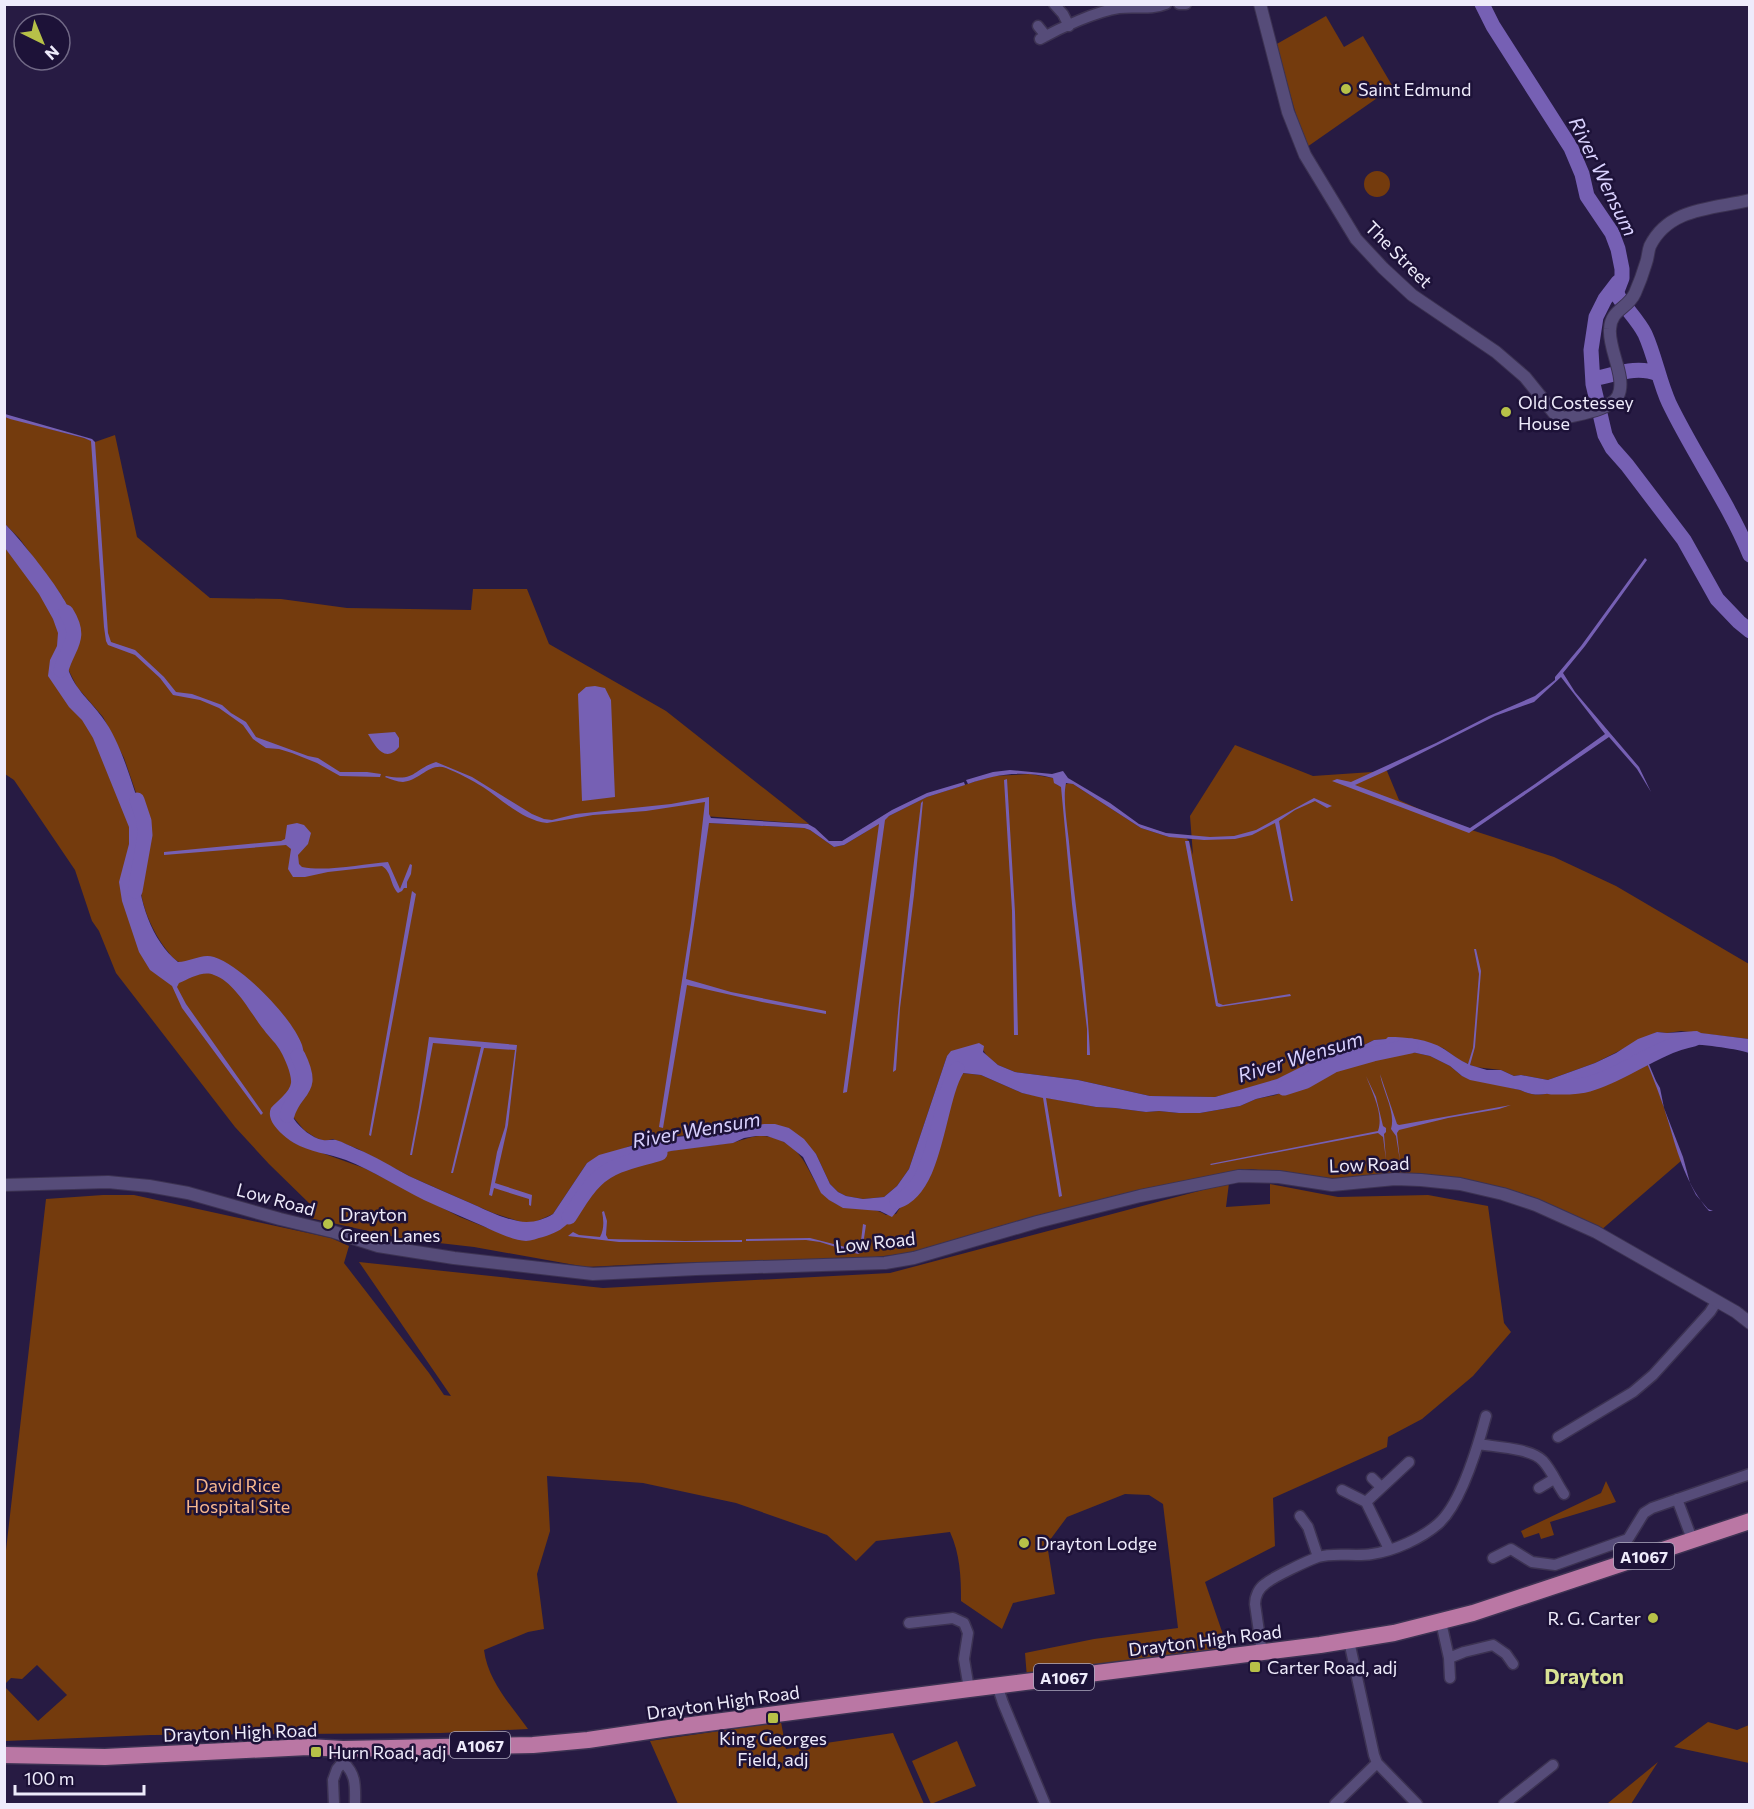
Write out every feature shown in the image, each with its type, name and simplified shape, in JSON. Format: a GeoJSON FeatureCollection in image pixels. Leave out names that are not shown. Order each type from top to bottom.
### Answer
{"type":"FeatureCollection","features":[{"type":"Feature","properties":{"kind":"main road","name":"Drayton High Road"},"geometry":{"type":"LineString","coordinates":[[4,1755],[105,1757],[308,1748],[343,1756],[533,1746],[1262,1653],[1349,1641],[1441,1622],[1749,1521]]}},
{"type":"Feature","properties":{"kind":"street"},"geometry":{"type":"LineString","coordinates":[[1054,4],[1063,14],[1069,26]]}},
{"type":"Feature","properties":{"kind":"street"},"geometry":{"type":"LineString","coordinates":[[1038,26],[1043,37],[1115,9],[1166,4]]}},
{"type":"Feature","properties":{"kind":"street"},"geometry":{"type":"LineString","coordinates":[[1179,4],[1186,4]]}},
{"type":"Feature","properties":{"kind":"street","name":"The Street"},"geometry":{"type":"LineString","coordinates":[[1260,4],[1288,111],[1305,155],[1356,239],[1412,296],[1496,352],[1525,377],[1554,412],[1564,418],[1610,404],[1618,395],[1620,385],[1611,344],[1612,319],[1635,294],[1650,246],[1660,231],[1672,219],[1710,207],[1749,200]]}},
{"type":"Feature","properties":{"kind":"street","name":"Low Road"},"geometry":{"type":"LineString","coordinates":[[4,1185],[108,1182],[149,1186],[188,1193],[378,1246],[593,1274],[885,1263],[914,1258],[1037,1222],[1140,1196],[1239,1176],[1279,1177],[1332,1185],[1395,1179],[1421,1180],[1460,1184],[1503,1194],[1536,1205],[1596,1232],[1736,1312],[1749,1323]]}},
{"type":"Feature","properties":{"kind":"street"},"geometry":{"type":"LineString","coordinates":[[1571,1444],[1562,1435],[1633,1392],[1653,1374],[1710,1312],[1717,1301]]}},
{"type":"Feature","properties":{"kind":"street"},"geometry":{"type":"LineString","coordinates":[[1262,1653],[1255,1604],[1258,1592],[1264,1584],[1318,1557],[1374,1554],[1408,1542],[1432,1528],[1455,1503],[1478,1444],[1486,1416]]}},
{"type":"Feature","properties":{"kind":"street"},"geometry":{"type":"LineString","coordinates":[[1478,1444],[1519,1450],[1537,1456],[1548,1468],[1564,1494]]}},
{"type":"Feature","properties":{"kind":"street"},"geometry":{"type":"LineString","coordinates":[[1366,1502],[1409,1462]]}},
{"type":"Feature","properties":{"kind":"street"},"geometry":{"type":"LineString","coordinates":[[1493,1558],[1511,1549],[1532,1562],[1556,1565],[1628,1539],[1646,1512],[1749,1474]]}},
{"type":"Feature","properties":{"kind":"street"},"geometry":{"type":"LineString","coordinates":[[1372,1478],[1381,1487]]}},
{"type":"Feature","properties":{"kind":"street"},"geometry":{"type":"LineString","coordinates":[[1539,1488],[1554,1479]]}},
{"type":"Feature","properties":{"kind":"street"},"geometry":{"type":"LineString","coordinates":[[1342,1490],[1366,1502],[1389,1549]]}},
{"type":"Feature","properties":{"kind":"street"},"geometry":{"type":"LineString","coordinates":[[1677,1499],[1692,1539]]}},
{"type":"Feature","properties":{"kind":"street"},"geometry":{"type":"LineString","coordinates":[[1300,1516],[1308,1527],[1318,1557]]}},
{"type":"Feature","properties":{"kind":"street"},"geometry":{"type":"LineString","coordinates":[[913,1619],[953,1618],[964,1623],[968,1633],[964,1659],[969,1689]]}},
{"type":"Feature","properties":{"kind":"street"},"geometry":{"type":"LineString","coordinates":[[1441,1622],[1449,1658],[1450,1678]]}},
{"type":"Feature","properties":{"kind":"street"},"geometry":{"type":"LineString","coordinates":[[1349,1641],[1377,1763],[1417,1804]]}},
{"type":"Feature","properties":{"kind":"street"},"geometry":{"type":"LineString","coordinates":[[1449,1658],[1493,1644],[1506,1654],[1513,1664]]}},
{"type":"Feature","properties":{"kind":"street"},"geometry":{"type":"LineString","coordinates":[[998,1686],[1045,1804]]}},
{"type":"Feature","properties":{"kind":"street"},"geometry":{"type":"LineString","coordinates":[[334,1804],[333,1780],[343,1756]]}},
{"type":"Feature","properties":{"kind":"street"},"geometry":{"type":"LineString","coordinates":[[343,1756],[355,1778],[355,1804]]}},
{"type":"Feature","properties":{"kind":"street"},"geometry":{"type":"LineString","coordinates":[[1335,1804],[1377,1763]]}},
{"type":"Feature","properties":{"kind":"street"},"geometry":{"type":"LineString","coordinates":[[1504,1804],[1553,1765]]}},
{"type":"Feature","properties":{"kind":"green space"},"geometry":{"type":"Polygon","coordinates":[[[1326,16],[1344,47],[1363,36],[1393,87],[1307,147],[1275,45],[1326,16]]]}},
{"type":"Feature","properties":{"kind":"green space"},"geometry":{"type":"Polygon","coordinates":[[[1377,171],[1386,175],[1390,184],[1386,193],[1377,197],[1368,193],[1364,184],[1368,175],[1377,171]]]}},
{"type":"Feature","properties":{"kind":"green space"},"geometry":{"type":"Polygon","coordinates":[[[5,417],[95,442],[115,435],[137,537],[210,598],[281,599],[347,608],[471,610],[473,589],[527,589],[549,644],[666,711],[809,824],[704,816],[709,823],[804,828],[834,847],[844,845],[889,816],[927,797],[992,776],[1030,774],[1053,778],[1057,785],[1061,786],[1073,784],[1141,828],[1169,837],[1185,837],[1189,841],[1193,855],[1190,816],[1235,745],[1313,776],[1387,771],[1399,800],[1450,823],[1554,857],[1616,886],[1749,964],[1749,1039],[1681,1031],[1657,1032],[1595,1063],[1548,1080],[1521,1075],[1514,1076],[1501,1070],[1475,1067],[1459,1060],[1443,1048],[1386,1039],[1374,1040],[1364,1045],[1349,1046],[1327,1054],[1268,1083],[1215,1097],[1150,1096],[1078,1080],[1015,1072],[998,1065],[983,1050],[947,1056],[909,1169],[897,1186],[884,1197],[863,1199],[838,1192],[830,1184],[816,1154],[789,1128],[676,1136],[640,1142],[587,1163],[553,1214],[535,1222],[521,1222],[493,1213],[411,1177],[358,1149],[333,1139],[325,1141],[316,1138],[304,1130],[294,1118],[292,1113],[295,1101],[290,1105],[290,1139],[294,1143],[364,1168],[460,1217],[505,1235],[574,1216],[586,1185],[599,1170],[670,1151],[760,1136],[783,1141],[797,1152],[830,1200],[844,1207],[873,1210],[886,1215],[896,1214],[915,1189],[946,1093],[953,1080],[962,1073],[981,1075],[1022,1093],[1096,1107],[1146,1112],[1200,1113],[1240,1106],[1256,1099],[1276,1095],[1336,1064],[1362,1060],[1389,1050],[1398,1049],[1430,1056],[1450,1066],[1462,1076],[1535,1094],[1554,1092],[1591,1082],[1643,1054],[1657,1086],[1681,1161],[1600,1231],[1458,1180],[1336,1180],[1251,1169],[1165,1185],[919,1252],[849,1260],[664,1263],[586,1267],[474,1247],[404,1239],[310,1218],[311,1205],[235,1127],[116,973],[99,931],[92,921],[75,870],[14,780],[5,774],[4,541],[64,599],[19,538],[5,524],[5,417]],[[67,658],[62,666],[143,813],[124,758],[103,717],[77,687],[67,667],[67,658]],[[139,876],[136,886],[166,970],[189,962],[178,961],[163,944],[148,916],[139,876]]]}},
{"type":"Feature","properties":{"kind":"green space","name":"David Rice Hospital Site"},"geometry":{"type":"Polygon","coordinates":[[[1229,1183],[1226,1207],[1270,1204],[1270,1184],[1338,1197],[1428,1195],[1488,1206],[1504,1323],[1511,1332],[1473,1376],[1422,1419],[1388,1437],[1387,1447],[1273,1498],[1275,1546],[1205,1582],[1229,1652],[1027,1678],[1025,1653],[1094,1639],[1178,1628],[1163,1504],[1149,1495],[1125,1494],[1067,1517],[1047,1544],[1055,1594],[1013,1603],[1002,1629],[961,1601],[959,1565],[950,1532],[876,1541],[856,1561],[827,1535],[736,1503],[643,1483],[547,1476],[550,1531],[537,1574],[544,1629],[528,1632],[484,1650],[495,1682],[528,1729],[441,1733],[151,1735],[5,1741],[5,1687],[38,1721],[67,1695],[37,1665],[22,1679],[11,1678],[5,1684],[5,1559],[46,1199],[134,1195],[331,1238],[349,1246],[344,1263],[444,1395],[451,1396],[359,1262],[603,1288],[890,1273],[1229,1183]]]}},
{"type":"Feature","properties":{"kind":"green space"},"geometry":{"type":"Polygon","coordinates":[[[1606,1481],[1616,1502],[1550,1522],[1554,1535],[1541,1539],[1539,1533],[1524,1538],[1521,1531],[1601,1493],[1606,1481]]]}},
{"type":"Feature","properties":{"kind":"green space"},"geometry":{"type":"Polygon","coordinates":[[[781,1722],[786,1749],[893,1733],[924,1804],[678,1804],[650,1741],[781,1722]]]}},
{"type":"Feature","properties":{"kind":"green space"},"geometry":{"type":"Polygon","coordinates":[[[1708,1722],[1737,1730],[1749,1725],[1749,1763],[1674,1747],[1708,1722]]]}},
{"type":"Feature","properties":{"kind":"green space"},"geometry":{"type":"Polygon","coordinates":[[[957,1741],[976,1786],[931,1804],[912,1761],[957,1741]]]}},
{"type":"Feature","properties":{"kind":"green space"},"geometry":{"type":"Polygon","coordinates":[[[1658,1762],[1631,1804],[1607,1804],[1608,1803],[1658,1762]]]}},
{"type":"Feature","properties":{"kind":"shaded area"},"geometry":{"type":"Polygon","coordinates":[[[5,414],[92,439],[95,442],[108,633],[111,642],[135,650],[164,677],[176,692],[192,694],[222,705],[246,722],[256,737],[318,758],[340,772],[367,772],[381,774],[380,777],[340,776],[292,753],[266,748],[253,739],[243,725],[219,708],[200,700],[173,695],[160,678],[135,655],[108,645],[104,627],[91,441],[10,419],[5,417],[5,414]]]}},
{"type":"Feature","properties":{"kind":"shaded area"},"geometry":{"type":"Polygon","coordinates":[[[5,524],[44,570],[70,611],[73,633],[67,658],[68,669],[75,683],[113,734],[142,809],[144,831],[138,859],[139,886],[153,929],[168,953],[178,962],[210,956],[225,962],[252,981],[288,1021],[302,1045],[305,1068],[304,1086],[293,1104],[292,1114],[307,1132],[319,1139],[344,1143],[416,1179],[505,1218],[532,1222],[553,1214],[587,1163],[599,1155],[656,1139],[716,1133],[764,1124],[789,1128],[804,1139],[816,1154],[830,1184],[838,1192],[863,1199],[884,1197],[897,1186],[909,1169],[947,1056],[951,1051],[979,1043],[984,1046],[983,1052],[998,1065],[1015,1072],[1078,1080],[1150,1096],[1215,1097],[1277,1079],[1327,1054],[1349,1046],[1364,1045],[1388,1037],[1410,1038],[1431,1043],[1468,1064],[1473,1048],[1479,974],[1474,949],[1476,949],[1481,971],[1475,1047],[1470,1065],[1487,1070],[1501,1070],[1514,1076],[1521,1075],[1548,1080],[1595,1063],[1638,1039],[1657,1032],[1697,1031],[1749,1039],[1749,1053],[1710,1046],[1677,1044],[1652,1049],[1645,1055],[1660,1088],[1664,1108],[1690,1182],[1643,1054],[1591,1082],[1554,1092],[1535,1094],[1470,1080],[1430,1056],[1398,1049],[1362,1060],[1336,1064],[1286,1092],[1256,1099],[1240,1106],[1200,1113],[1146,1112],[1096,1107],[1046,1098],[1062,1196],[1059,1197],[1043,1098],[1022,1093],[981,1075],[963,1073],[953,1080],[946,1093],[924,1174],[892,1217],[880,1211],[843,1208],[829,1200],[821,1193],[803,1157],[784,1142],[767,1136],[756,1136],[733,1143],[671,1151],[599,1170],[584,1188],[573,1216],[567,1224],[558,1231],[543,1237],[521,1241],[424,1200],[356,1164],[306,1149],[290,1140],[276,1128],[270,1113],[271,1108],[290,1086],[288,1067],[277,1046],[236,991],[222,979],[210,974],[192,977],[179,983],[177,987],[186,1004],[263,1113],[261,1115],[182,1008],[172,986],[150,970],[139,952],[122,901],[119,882],[129,844],[129,827],[93,738],[48,676],[50,660],[57,646],[58,633],[39,594],[5,548],[5,524]]]}},
{"type":"Feature","properties":{"kind":"shaded area"},"geometry":{"type":"Polygon","coordinates":[[[1645,558],[1647,560],[1563,673],[1575,692],[1639,767],[1651,792],[1637,769],[1609,737],[1469,833],[1332,781],[1337,779],[1351,782],[1535,696],[1555,680],[1555,677],[1581,646],[1645,558]],[[1561,677],[1534,702],[1495,716],[1355,785],[1470,828],[1605,734],[1561,677]]]}},
{"type":"Feature","properties":{"kind":"shaded area"},"geometry":{"type":"Polygon","coordinates":[[[586,687],[605,688],[611,700],[615,797],[582,801],[578,694],[586,687]]]}},
{"type":"Feature","properties":{"kind":"shaded area"},"geometry":{"type":"Polygon","coordinates":[[[395,732],[399,738],[399,747],[389,754],[381,751],[368,734],[395,732]]]}},
{"type":"Feature","properties":{"kind":"shaded area"},"geometry":{"type":"Polygon","coordinates":[[[436,762],[472,777],[544,819],[552,820],[576,814],[671,804],[709,797],[711,818],[808,824],[829,841],[842,841],[892,810],[927,793],[964,782],[965,785],[927,797],[885,820],[847,1092],[843,1093],[879,824],[844,845],[834,847],[804,828],[709,823],[686,979],[731,992],[826,1011],[826,1014],[687,985],[663,1128],[659,1127],[691,923],[705,802],[646,811],[593,815],[547,823],[522,814],[479,784],[446,768],[435,768],[403,782],[385,777],[409,776],[436,762]]]}},
{"type":"Feature","properties":{"kind":"shaded area"},"geometry":{"type":"Polygon","coordinates":[[[1010,770],[1052,774],[1063,771],[1068,778],[1110,803],[1139,824],[1166,833],[1210,837],[1234,836],[1256,830],[1314,798],[1332,806],[1327,808],[1315,801],[1295,810],[1279,821],[1293,901],[1291,901],[1275,823],[1252,835],[1235,839],[1204,840],[1169,837],[1141,828],[1073,784],[1066,783],[1066,817],[1089,1030],[1090,1055],[1087,1055],[1087,1029],[1061,787],[1054,783],[1053,778],[1031,774],[999,776],[968,784],[966,780],[993,772],[1010,770]]]}},
{"type":"Feature","properties":{"kind":"shaded area"},"geometry":{"type":"Polygon","coordinates":[[[1007,779],[1015,912],[1018,1035],[1014,1035],[1012,911],[1004,780],[1007,779]]]}},
{"type":"Feature","properties":{"kind":"shaded area"},"geometry":{"type":"Polygon","coordinates":[[[923,801],[900,1008],[896,1070],[893,1072],[909,903],[923,801]]]}},
{"type":"Feature","properties":{"kind":"shaded area"},"geometry":{"type":"Polygon","coordinates":[[[297,823],[304,825],[311,833],[308,844],[298,855],[299,864],[302,867],[333,868],[388,862],[400,889],[410,864],[412,865],[411,874],[407,888],[398,893],[388,872],[382,866],[293,877],[288,869],[291,849],[286,845],[164,855],[164,852],[281,841],[285,839],[287,825],[297,823]]]}},
{"type":"Feature","properties":{"kind":"shaded area"},"geometry":{"type":"Polygon","coordinates":[[[1185,841],[1189,841],[1218,1003],[1223,1005],[1290,994],[1291,996],[1216,1006],[1185,841]]]}},
{"type":"Feature","properties":{"kind":"shaded area"},"geometry":{"type":"Polygon","coordinates":[[[412,891],[416,894],[371,1136],[369,1135],[412,891]]]}},
{"type":"Feature","properties":{"kind":"shaded area"},"geometry":{"type":"Polygon","coordinates":[[[429,1037],[517,1045],[508,1125],[495,1183],[532,1195],[531,1206],[529,1199],[494,1188],[492,1196],[489,1195],[497,1152],[505,1127],[515,1050],[484,1048],[453,1173],[451,1173],[481,1047],[433,1043],[412,1155],[410,1155],[429,1037]]]}},
{"type":"Feature","properties":{"kind":"shaded area"},"geometry":{"type":"Polygon","coordinates":[[[1380,1074],[1399,1125],[1511,1105],[1399,1130],[1397,1133],[1400,1161],[1396,1136],[1391,1129],[1391,1109],[1380,1074]]]}},
{"type":"Feature","properties":{"kind":"shaded area"},"geometry":{"type":"Polygon","coordinates":[[[1366,1076],[1376,1097],[1383,1126],[1386,1128],[1384,1134],[1386,1160],[1383,1137],[1378,1133],[1210,1164],[1378,1131],[1380,1117],[1366,1076]]]}},
{"type":"Feature","properties":{"kind":"shaded area"},"geometry":{"type":"Polygon","coordinates":[[[604,1211],[608,1239],[742,1240],[742,1242],[619,1242],[568,1236],[573,1232],[579,1235],[600,1237],[603,1225],[602,1212],[604,1211]]]}},
{"type":"Feature","properties":{"kind":"shaded area"},"geometry":{"type":"Polygon","coordinates":[[[863,1224],[866,1225],[863,1245],[858,1254],[806,1240],[746,1241],[746,1239],[810,1238],[857,1250],[860,1249],[863,1224]]]}},
{"type":"Feature","properties":{"kind":"waterway","name":"River Wensum"},"geometry":{"type":"LineString","coordinates":[[1482,4],[1493,26],[1571,148],[1582,174],[1587,196],[1612,233],[1618,249],[1622,269],[1618,296],[1645,334],[1669,403],[1732,516],[1750,555]]}},
{"type":"Feature","properties":{"kind":"waterway","name":"River Wensum"},"geometry":{"type":"LineString","coordinates":[[1618,282],[1605,299],[1596,317],[1591,350],[1593,384],[1605,435],[1612,448],[1684,540],[1717,599],[1750,631]]}},
{"type":"Feature","properties":{"kind":"waterway","name":"River Wensum"},"geometry":{"type":"LineString","coordinates":[[1593,379],[1642,370],[1658,374]]}},
{"type":"Feature","properties":{"kind":"waterway","name":"River Wensum"},"geometry":{"type":"LineString","coordinates":[[61,670],[74,636],[71,621],[66,612]]}},
{"type":"Feature","properties":{"kind":"waterway","name":"River Wensum"},"geometry":{"type":"LineString","coordinates":[[135,891],[145,835],[144,821],[137,800]]}},
{"type":"Feature","properties":{"kind":"waterway","name":"River Wensum"},"geometry":{"type":"LineString","coordinates":[[1551,1087],[1574,1087],[1602,1080],[1666,1048],[1694,1039]]}},
{"type":"Feature","properties":{"kind":"waterway","name":"River Wensum"},"geometry":{"type":"LineString","coordinates":[[1284,1088],[1306,1081],[1334,1065],[1411,1046]]}},
{"type":"Feature","properties":{"kind":"waterway","name":"River Wensum"},"geometry":{"type":"LineString","coordinates":[[287,1115],[305,1084],[303,1068],[298,1056]]}},
{"type":"Feature","properties":{"kind":"waterway","name":"River Wensum"},"geometry":{"type":"LineString","coordinates":[[897,1201],[910,1193],[928,1162],[950,1083],[957,1069]]}},
{"type":"Feature","properties":{"kind":"waterway","name":"River Wensum"},"geometry":{"type":"LineString","coordinates":[[569,1217],[588,1188],[603,1174],[626,1163],[660,1153]]}},
{"type":"Feature","properties":{"kind":"place","name":"Saint Edmund"},"geometry":{"type":"Point","coordinates":[1346,89]}},
{"type":"Feature","properties":{"kind":"place","name":"Old Costessey House"},"geometry":{"type":"Point","coordinates":[1506,412]}},
{"type":"Feature","properties":{"kind":"place","name":"Drayton Green Lanes"},"geometry":{"type":"Point","coordinates":[328,1224]}},
{"type":"Feature","properties":{"kind":"place","name":"Drayton Lodge"},"geometry":{"type":"Point","coordinates":[1024,1543]}},
{"type":"Feature","properties":{"kind":"place","name":"R. G. Carter"},"geometry":{"type":"Point","coordinates":[1653,1618]}},
{"type":"Feature","properties":{"kind":"place","name":"Carter Road, adj"},"geometry":{"type":"Point","coordinates":[1255,1667]}},
{"type":"Feature","properties":{"kind":"place","name":"King Georges Field, adj"},"geometry":{"type":"Point","coordinates":[773,1718]}},
{"type":"Feature","properties":{"kind":"place","name":"Hurn Road, adj"},"geometry":{"type":"Point","coordinates":[316,1752]}},
{"type":"Feature","properties":{"kind":"district","name":"Drayton"},"geometry":{"type":"Point","coordinates":[1584,1675]}}]}
